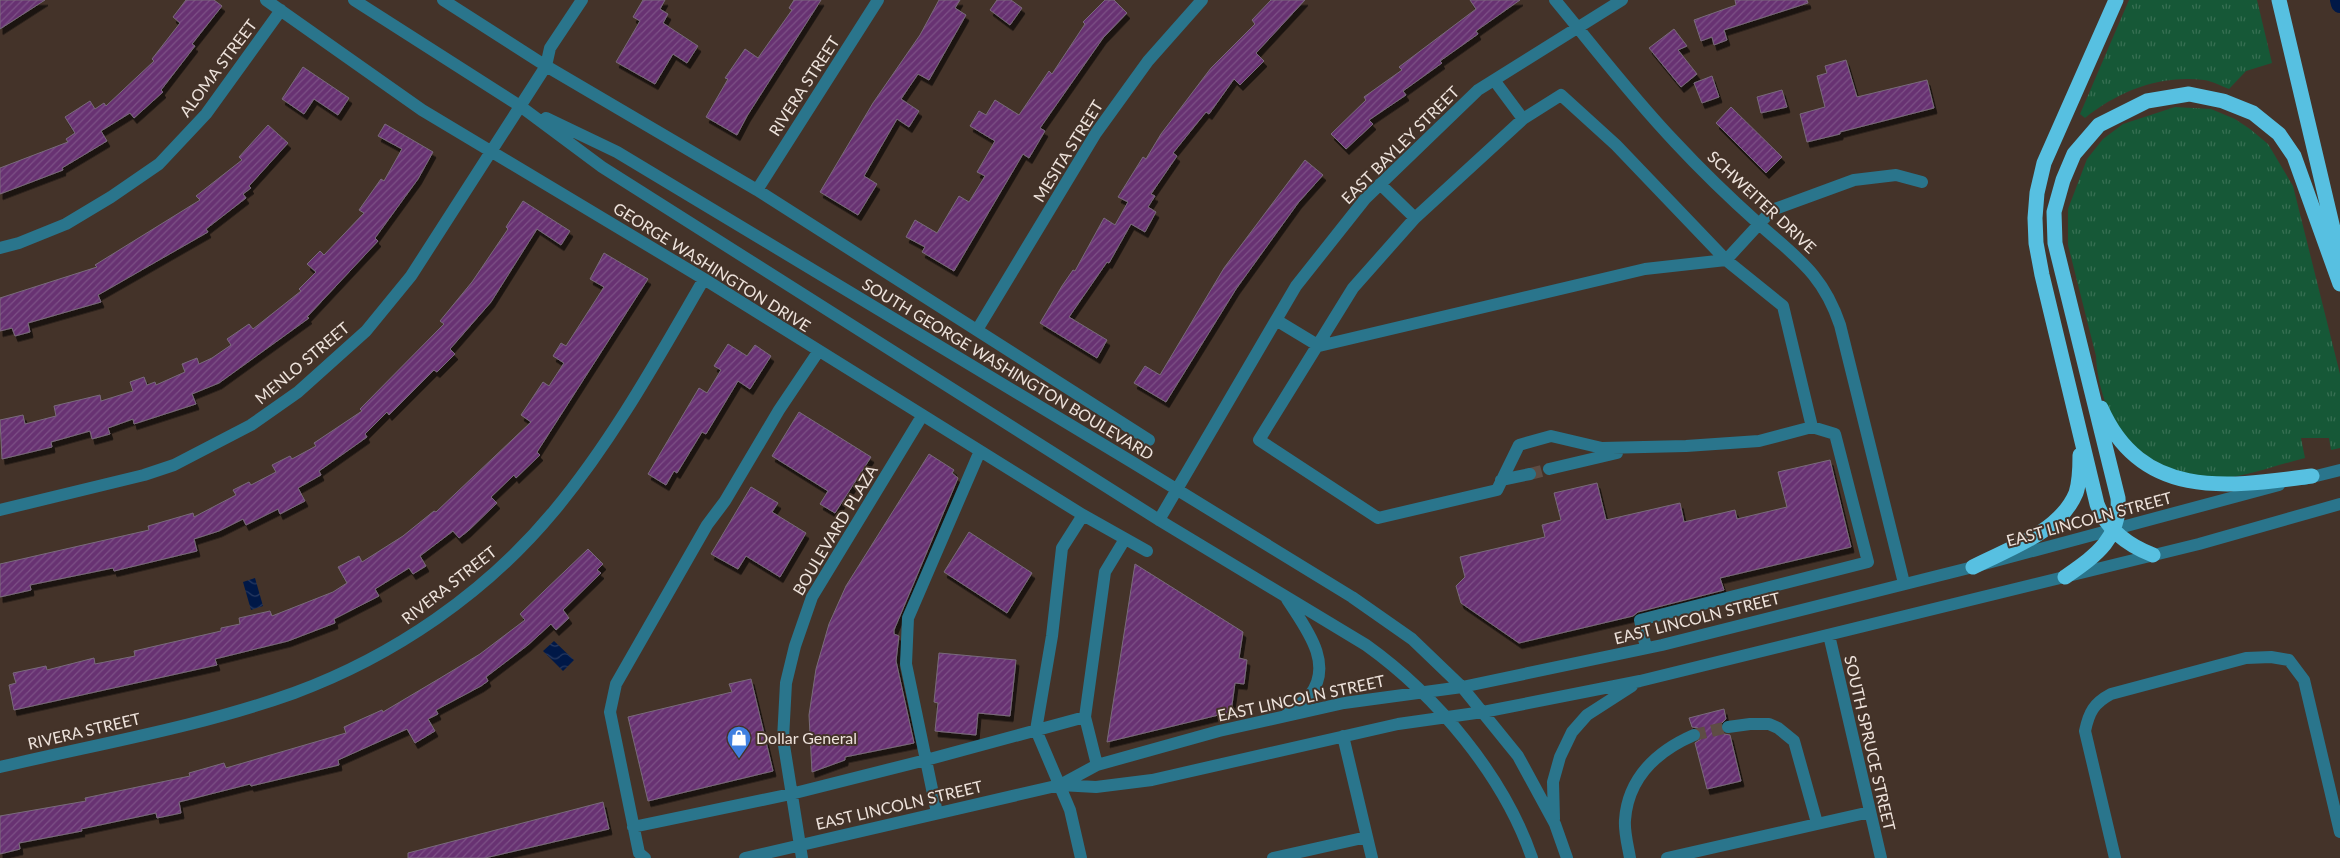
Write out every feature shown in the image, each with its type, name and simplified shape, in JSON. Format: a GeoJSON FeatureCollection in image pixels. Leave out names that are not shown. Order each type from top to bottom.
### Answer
{"type":"FeatureCollection","features":[{"type":"Feature","properties":{"kind":"highway"},"geometry":{"type":"LineString","coordinates":[[2116,0],[2044,164],[2037,193],[2035,218],[2038,251],[2097,504],[2102,518],[2131,546],[2153,555]]}},
{"type":"Feature","properties":{"kind":"highway"},"geometry":{"type":"LineString","coordinates":[[2279,0],[2340,258]]}},
{"type":"Feature","properties":{"kind":"highway"},"geometry":{"type":"LineString","coordinates":[[2065,577],[2098,554],[2113,529],[2119,514],[2118,498],[2087,379],[2055,243],[2054,212],[2074,154],[2099,125],[2147,101],[2189,94],[2223,101],[2253,113],[2279,134],[2294,156],[2340,284]]}},
{"type":"Feature","properties":{"kind":"highway"},"geometry":{"type":"LineString","coordinates":[[2087,379],[2106,420],[2121,444],[2163,474],[2192,483],[2222,485],[2251,484],[2312,476]]}},
{"type":"Feature","properties":{"kind":"highway"},"geometry":{"type":"LineString","coordinates":[[1974,566],[2047,528],[2064,511],[2076,493],[2080,472],[2080,428]]}},
{"type":"Feature","properties":{"kind":"street","name":"GEORGE WASHINGTON DRIVE"},"geometry":{"type":"LineString","coordinates":[[266,0],[422,110],[704,279],[818,352],[1083,515],[1147,551]]}},
{"type":"Feature","properties":{"kind":"street","name":"SOUTH GEORGE WASHINGTON BOULEVARD"},"geometry":{"type":"LineString","coordinates":[[354,0],[520,106],[602,167],[1159,520],[1284,595],[1392,664],[1423,692],[1494,780],[1532,858]]}},
{"type":"Feature","properties":{"kind":"street"},"geometry":{"type":"LineString","coordinates":[[443,0],[546,66],[757,190],[1149,440]]}},
{"type":"Feature","properties":{"kind":"street","name":"MENLO STREET"},"geometry":{"type":"LineString","coordinates":[[0,510],[144,475],[174,465],[251,425],[298,392],[366,331],[406,282],[546,66],[550,48],[582,0]]}},
{"type":"Feature","properties":{"kind":"street","name":"RIVERA STREET"},"geometry":{"type":"LineString","coordinates":[[757,190],[878,0]]}},
{"type":"Feature","properties":{"kind":"street","name":"MESITA STREET"},"geometry":{"type":"LineString","coordinates":[[977,330],[1096,133],[1148,61],[1202,0]]}},
{"type":"Feature","properties":{"kind":"street","name":"SCHWEITER DRIVE"},"geometry":{"type":"LineString","coordinates":[[1555,0],[1674,141],[1758,223],[1801,259],[1823,286],[1834,306],[1904,583]]}},
{"type":"Feature","properties":{"kind":"street","name":"EAST BAYLEY STREET"},"geometry":{"type":"LineString","coordinates":[[1159,520],[1296,286],[1365,199],[1478,90],[1577,26],[1622,0]]}},
{"type":"Feature","properties":{"kind":"street","name":"ALOMA STREET"},"geometry":{"type":"LineString","coordinates":[[0,248],[19,244],[66,224],[111,197],[159,164],[206,114],[281,10]]}},
{"type":"Feature","properties":{"kind":"street"},"geometry":{"type":"LineString","coordinates":[[1494,80],[1523,119]]}},
{"type":"Feature","properties":{"kind":"street"},"geometry":{"type":"LineString","coordinates":[[1646,648],[1640,620],[1868,562],[1835,434],[1812,426],[1759,441],[1602,448],[1551,436],[1519,445],[1496,490],[1378,518],[1259,440],[1353,288],[1415,218],[1523,119],[1561,95],[1616,145],[1726,260],[1783,306],[1812,426]]}},
{"type":"Feature","properties":{"kind":"street","name":"SOUTH GEORGE WASHINGTON BOULEVARD"},"geometry":{"type":"LineString","coordinates":[[520,106],[617,152],[1176,489],[1382,618],[1412,639],[1462,687],[1483,712],[1518,756],[1555,824]]}},
{"type":"Feature","properties":{"kind":"street"},"geometry":{"type":"LineString","coordinates":[[1276,320],[1318,346],[1645,269],[1726,260],[1758,223],[1772,210],[1854,180],[1896,175],[1922,182]]}},
{"type":"Feature","properties":{"kind":"street"},"geometry":{"type":"LineString","coordinates":[[1380,184],[1415,218]]}},
{"type":"Feature","properties":{"kind":"street","name":"RIVERA STREET"},"geometry":{"type":"LineString","coordinates":[[0,767],[220,716],[294,693],[354,667],[412,636],[482,584],[554,510],[614,429],[704,279]]}},
{"type":"Feature","properties":{"kind":"street"},"geometry":{"type":"LineString","coordinates":[[645,858],[639,853],[633,828],[610,712],[616,684],[707,525],[725,502],[778,410],[818,352]]}},
{"type":"Feature","properties":{"kind":"street","name":"BOULEVARD PLAZA"},"geometry":{"type":"LineString","coordinates":[[801,852],[783,739],[783,712],[786,683],[803,618],[812,597],[922,416]]}},
{"type":"Feature","properties":{"kind":"street"},"geometry":{"type":"LineString","coordinates":[[1549,469],[1641,447]]}},
{"type":"Feature","properties":{"kind":"street"},"geometry":{"type":"LineString","coordinates":[[937,813],[906,664],[908,618],[980,451]]}},
{"type":"Feature","properties":{"kind":"street","name":"EAST LINCOLN STREET"},"geometry":{"type":"LineString","coordinates":[[745,858],[801,852],[937,813],[1060,785],[1097,766],[1219,731],[1354,702],[1462,687],[1646,648],[1974,566],[2340,470]]}},
{"type":"Feature","properties":{"kind":"street"},"geometry":{"type":"LineString","coordinates":[[1501,480],[1530,474]]}},
{"type":"Feature","properties":{"kind":"street","name":"EAST LINCOLN STREET"},"geometry":{"type":"LineString","coordinates":[[1060,785],[1096,787],[1152,780],[1398,724],[1483,712],[1640,681],[2153,555],[2340,504]]}},
{"type":"Feature","properties":{"kind":"street"},"geometry":{"type":"LineString","coordinates":[[1081,858],[1070,810],[1036,730],[1052,636],[1062,548],[1083,515]]}},
{"type":"Feature","properties":{"kind":"street"},"geometry":{"type":"LineString","coordinates":[[1097,766],[1085,717],[1105,572],[1125,539]]}},
{"type":"Feature","properties":{"kind":"street"},"geometry":{"type":"LineString","coordinates":[[1284,595],[1312,637],[1319,660],[1317,679],[1310,695],[1285,716]]}},
{"type":"Feature","properties":{"kind":"street","name":"SOUTH SPRUCE STREET"},"geometry":{"type":"LineString","coordinates":[[1829,635],[1881,858]]}},
{"type":"Feature","properties":{"kind":"street"},"geometry":{"type":"LineString","coordinates":[[2115,858],[2085,730],[2089,713],[2099,700],[2111,694],[2246,658],[2271,657],[2289,660],[2304,680],[2340,832]]}},
{"type":"Feature","properties":{"kind":"street"},"geometry":{"type":"LineString","coordinates":[[1567,858],[1555,824],[1553,782],[1560,757],[1572,732],[1587,714],[1640,681]]}},
{"type":"Feature","properties":{"kind":"street"},"geometry":{"type":"LineString","coordinates":[[633,828],[791,794],[1085,717]]}},
{"type":"Feature","properties":{"kind":"street"},"geometry":{"type":"LineString","coordinates":[[1728,727],[1769,724],[1778,728],[1794,741],[1817,823]]}},
{"type":"Feature","properties":{"kind":"street"},"geometry":{"type":"LineString","coordinates":[[1343,736],[1372,858]]}},
{"type":"Feature","properties":{"kind":"street"},"geometry":{"type":"LineString","coordinates":[[1630,858],[1625,822],[1627,806],[1634,786],[1650,763],[1662,751],[1694,736]]}},
{"type":"Feature","properties":{"kind":"street"},"geometry":{"type":"LineString","coordinates":[[1667,858],[1870,812]]}},
{"type":"Feature","properties":{"kind":"street"},"geometry":{"type":"LineString","coordinates":[[1273,858],[1366,836]]}},
{"type":"Feature","properties":{"kind":"green space"},"geometry":{"type":"Polygon","coordinates":[[[2129,0],[2257,0],[2272,63],[2246,71],[2229,89],[2213,82],[2187,79],[2171,80],[2140,87],[2112,100],[2085,118],[2080,114],[2129,0]]]}},
{"type":"Feature","properties":{"kind":"green space"},"geometry":{"type":"Polygon","coordinates":[[[2175,107],[2211,109],[2235,119],[2250,129],[2268,144],[2293,186],[2340,374],[2340,448],[2331,450],[2329,438],[2301,438],[2305,458],[2233,477],[2197,477],[2170,468],[2146,455],[2125,437],[2113,420],[2104,399],[2098,377],[2096,356],[2068,245],[2068,209],[2087,159],[2103,139],[2123,124],[2175,107]]]}},
{"type":"Feature","properties":{"kind":"water"},"geometry":{"type":"Polygon","coordinates":[[[255,578],[263,606],[251,610],[243,582],[255,578]]]}},
{"type":"Feature","properties":{"kind":"water"},"geometry":{"type":"Polygon","coordinates":[[[554,641],[574,660],[563,671],[543,651],[554,641]]]}},
{"type":"Feature","properties":{"kind":"building"},"geometry":{"type":"Polygon","coordinates":[[[0,0],[45,0],[0,29],[0,0]]]}},
{"type":"Feature","properties":{"kind":"building"},"geometry":{"type":"Polygon","coordinates":[[[186,0],[214,0],[222,6],[192,44],[195,46],[161,90],[163,92],[134,118],[130,113],[101,131],[107,141],[62,168],[63,170],[0,194],[0,168],[68,142],[66,139],[75,133],[65,117],[90,101],[95,109],[104,103],[106,106],[154,61],[152,59],[180,23],[173,17],[186,0]]]}},
{"type":"Feature","properties":{"kind":"building"},"geometry":{"type":"Polygon","coordinates":[[[643,0],[665,0],[660,9],[668,14],[663,23],[698,46],[687,63],[673,54],[655,84],[616,62],[640,21],[633,17],[643,0]]]}},
{"type":"Feature","properties":{"kind":"building"},"geometry":{"type":"Polygon","coordinates":[[[794,0],[821,0],[747,116],[737,135],[706,117],[728,79],[725,78],[745,49],[758,58],[792,10],[789,8],[794,0]]]}},
{"type":"Feature","properties":{"kind":"building"},"geometry":{"type":"Polygon","coordinates":[[[939,0],[960,0],[955,8],[966,15],[929,80],[918,74],[901,99],[919,111],[909,127],[897,119],[864,176],[877,184],[858,215],[820,192],[873,103],[920,35],[939,0]]]}},
{"type":"Feature","properties":{"kind":"building"},"geometry":{"type":"Polygon","coordinates":[[[997,0],[1011,0],[1022,8],[1010,25],[990,10],[997,0]]]}},
{"type":"Feature","properties":{"kind":"building"},"geometry":{"type":"Polygon","coordinates":[[[1105,0],[1114,0],[1127,13],[1103,38],[1040,128],[1045,131],[1029,158],[1023,154],[954,271],[922,252],[925,247],[906,237],[915,220],[937,233],[959,196],[969,202],[985,176],[977,172],[995,141],[970,126],[979,111],[986,115],[995,100],[1019,115],[1049,71],[1052,74],[1085,24],[1083,22],[1105,0]]]}},
{"type":"Feature","properties":{"kind":"building"},"geometry":{"type":"Polygon","coordinates":[[[1271,0],[1305,0],[1256,53],[1264,61],[1240,85],[1234,79],[1209,114],[1206,112],[1173,153],[1177,156],[1151,194],[1155,196],[1148,207],[1156,212],[1145,232],[1131,224],[1109,263],[1107,262],[1069,317],[1107,340],[1097,358],[1040,323],[1062,286],[1073,270],[1075,271],[1104,218],[1115,225],[1128,202],[1118,197],[1143,157],[1146,159],[1161,134],[1211,68],[1255,24],[1252,20],[1271,0]]]}},
{"type":"Feature","properties":{"kind":"building"},"geometry":{"type":"Polygon","coordinates":[[[1470,0],[1520,0],[1476,31],[1478,34],[1403,91],[1406,95],[1369,120],[1373,124],[1346,149],[1331,134],[1366,100],[1364,97],[1402,70],[1399,67],[1476,9],[1470,0]]]}},
{"type":"Feature","properties":{"kind":"building"},"geometry":{"type":"Polygon","coordinates":[[[1735,0],[1807,0],[1808,3],[1724,30],[1727,40],[1714,45],[1712,37],[1701,41],[1694,20],[1736,5],[1735,0]]]}},
{"type":"Feature","properties":{"kind":"building"},"geometry":{"type":"Polygon","coordinates":[[[1674,29],[1687,46],[1678,50],[1697,74],[1681,87],[1649,48],[1674,29]]]}},
{"type":"Feature","properties":{"kind":"building"},"geometry":{"type":"Polygon","coordinates":[[[1846,60],[1857,97],[1927,80],[1934,108],[1807,142],[1800,114],[1825,107],[1817,76],[1827,73],[1825,66],[1846,60]]]}},
{"type":"Feature","properties":{"kind":"building"},"geometry":{"type":"Polygon","coordinates":[[[303,67],[349,98],[338,115],[314,99],[304,114],[282,99],[303,67]]]}},
{"type":"Feature","properties":{"kind":"building"},"geometry":{"type":"Polygon","coordinates":[[[1712,76],[1719,97],[1702,103],[1694,83],[1712,76]]]}},
{"type":"Feature","properties":{"kind":"building"},"geometry":{"type":"Polygon","coordinates":[[[1782,90],[1787,107],[1761,113],[1757,97],[1782,90]]]}},
{"type":"Feature","properties":{"kind":"building"},"geometry":{"type":"Polygon","coordinates":[[[1731,107],[1782,157],[1766,173],[1716,123],[1731,107]]]}},
{"type":"Feature","properties":{"kind":"building"},"geometry":{"type":"Polygon","coordinates":[[[385,124],[433,152],[418,179],[375,238],[378,241],[307,317],[309,318],[219,383],[192,394],[196,404],[134,424],[133,419],[108,428],[110,434],[92,439],[90,431],[51,442],[52,447],[2,459],[0,420],[23,415],[25,424],[56,416],[54,406],[100,395],[101,401],[133,391],[130,382],[144,377],[147,385],[155,382],[156,385],[185,372],[182,364],[197,358],[199,364],[212,358],[231,345],[227,339],[249,324],[253,329],[301,291],[299,289],[316,272],[307,264],[320,251],[324,255],[364,213],[359,210],[381,179],[384,181],[402,149],[378,136],[385,124]]]}},
{"type":"Feature","properties":{"kind":"building"},"geometry":{"type":"Polygon","coordinates":[[[268,125],[288,143],[249,186],[251,188],[243,194],[246,198],[206,229],[208,232],[98,295],[101,302],[28,323],[30,332],[15,336],[12,328],[0,331],[0,298],[97,267],[95,265],[200,200],[196,196],[242,160],[239,157],[268,125]]]}},
{"type":"Feature","properties":{"kind":"building"},"geometry":{"type":"Polygon","coordinates":[[[1305,160],[1323,175],[1298,203],[1236,289],[1166,402],[1134,383],[1145,366],[1160,375],[1224,268],[1305,160]]]}},
{"type":"Feature","properties":{"kind":"building"},"geometry":{"type":"Polygon","coordinates":[[[523,201],[570,231],[561,245],[537,229],[491,302],[450,349],[455,354],[437,372],[434,370],[389,415],[387,412],[365,434],[367,437],[319,471],[321,475],[298,488],[305,501],[280,514],[278,509],[246,525],[243,519],[219,531],[194,539],[197,551],[114,571],[113,568],[30,585],[31,590],[0,597],[0,564],[149,530],[148,526],[193,513],[194,517],[236,495],[233,490],[249,482],[251,485],[276,472],[272,465],[290,456],[292,459],[316,446],[314,443],[362,411],[360,409],[444,324],[440,321],[472,282],[508,229],[506,227],[523,201]]]}},
{"type":"Feature","properties":{"kind":"building"},"geometry":{"type":"Polygon","coordinates":[[[604,253],[648,279],[537,452],[540,455],[516,478],[514,475],[491,497],[497,503],[468,531],[459,538],[453,531],[420,556],[426,566],[413,574],[409,568],[375,589],[379,596],[334,619],[335,623],[288,641],[215,659],[217,665],[14,710],[9,685],[16,683],[13,673],[46,666],[47,670],[94,658],[95,664],[135,656],[134,651],[221,631],[221,628],[240,624],[239,618],[270,611],[272,616],[333,592],[347,583],[338,567],[359,556],[362,562],[403,536],[434,511],[436,512],[531,422],[521,415],[543,382],[549,386],[564,363],[553,356],[561,343],[566,346],[604,287],[590,279],[604,253]]]}},
{"type":"Feature","properties":{"kind":"building"},"geometry":{"type":"Polygon","coordinates":[[[728,344],[747,356],[755,345],[771,356],[750,389],[738,381],[706,434],[702,432],[677,473],[674,471],[666,485],[648,474],[699,388],[707,393],[721,370],[714,366],[728,344]]]}},
{"type":"Feature","properties":{"kind":"building"},"geometry":{"type":"Polygon","coordinates":[[[799,412],[871,457],[835,513],[820,504],[828,491],[772,456],[799,412]]]}},
{"type":"Feature","properties":{"kind":"building"},"geometry":{"type":"Polygon","coordinates":[[[929,454],[954,470],[952,473],[958,478],[894,630],[894,634],[899,636],[896,661],[914,743],[845,757],[845,760],[812,772],[809,715],[816,669],[829,624],[846,586],[929,454]]]}},
{"type":"Feature","properties":{"kind":"building"},"geometry":{"type":"Polygon","coordinates":[[[1830,460],[1851,547],[1720,578],[1724,590],[1638,612],[1633,616],[1519,643],[1461,603],[1456,586],[1465,577],[1460,557],[1545,537],[1542,525],[1561,520],[1554,493],[1597,483],[1606,520],[1680,503],[1684,522],[1735,510],[1737,519],[1787,507],[1778,472],[1830,460]]]}},
{"type":"Feature","properties":{"kind":"building"},"geometry":{"type":"Polygon","coordinates":[[[751,487],[778,503],[772,512],[806,533],[780,577],[746,556],[738,569],[711,554],[751,487]]]}},
{"type":"Feature","properties":{"kind":"building"},"geometry":{"type":"Polygon","coordinates":[[[969,532],[1032,573],[1007,613],[944,572],[969,532]]]}},
{"type":"Feature","properties":{"kind":"building"},"geometry":{"type":"Polygon","coordinates":[[[588,549],[603,564],[597,570],[601,573],[563,610],[569,618],[556,630],[551,624],[528,645],[486,677],[488,681],[481,686],[436,710],[438,714],[428,719],[435,731],[415,743],[407,729],[338,760],[339,765],[251,786],[250,784],[179,802],[181,813],[157,818],[156,813],[81,829],[82,831],[19,843],[20,849],[0,854],[0,816],[86,801],[85,798],[190,776],[189,773],[224,763],[226,768],[346,733],[344,727],[382,710],[383,712],[480,654],[525,620],[520,614],[588,549]]]}},
{"type":"Feature","properties":{"kind":"building"},"geometry":{"type":"Polygon","coordinates":[[[1135,564],[1243,632],[1239,658],[1247,660],[1244,684],[1235,683],[1231,712],[1107,742],[1135,564]]]}},
{"type":"Feature","properties":{"kind":"building"},"geometry":{"type":"Polygon","coordinates":[[[939,653],[1016,660],[1010,716],[978,713],[976,735],[935,731],[938,703],[934,702],[939,653]]]}},
{"type":"Feature","properties":{"kind":"building"},"geometry":{"type":"Polygon","coordinates":[[[751,679],[773,771],[648,801],[628,717],[732,692],[729,684],[751,679]]]}},
{"type":"Feature","properties":{"kind":"building"},"geometry":{"type":"Polygon","coordinates":[[[1724,709],[1726,719],[1721,724],[1720,729],[1724,734],[1730,735],[1741,781],[1707,789],[1695,743],[1701,739],[1701,732],[1698,728],[1692,727],[1689,718],[1724,709]]]}},
{"type":"Feature","properties":{"kind":"building"},"geometry":{"type":"Polygon","coordinates":[[[603,802],[609,829],[485,858],[408,858],[408,853],[603,802]]]}},
{"type":"Feature","properties":{"kind":"waterway"},"geometry":{"type":"LineString","coordinates":[[2339,0],[2340,4]]}},
{"type":"Feature","properties":{"kind":"tunnel"},"geometry":{"type":"LineString","coordinates":[[1530,474],[1549,469]]}},
{"type":"Feature","properties":{"kind":"tunnel"},"geometry":{"type":"LineString","coordinates":[[1694,735],[1728,727]]}},
{"type":"Feature","properties":{"kind":"place","name":"Dollar General"},"geometry":{"type":"Point","coordinates":[739,759]}}]}
